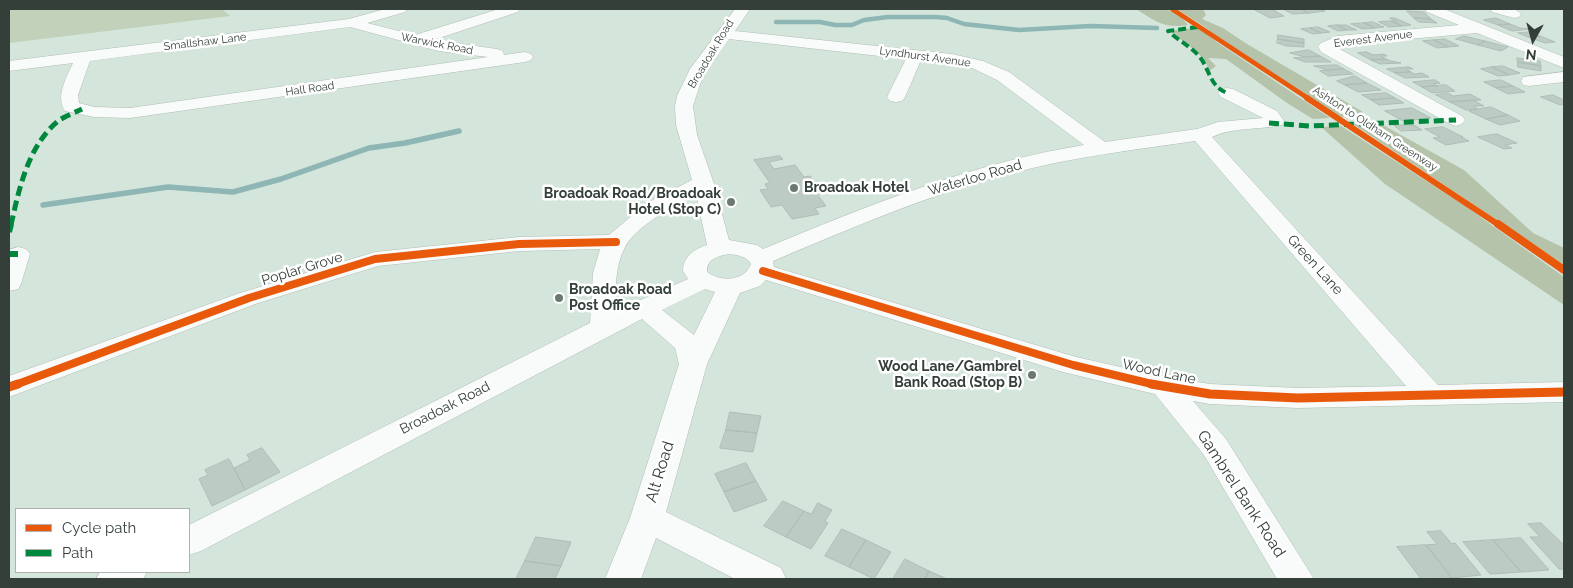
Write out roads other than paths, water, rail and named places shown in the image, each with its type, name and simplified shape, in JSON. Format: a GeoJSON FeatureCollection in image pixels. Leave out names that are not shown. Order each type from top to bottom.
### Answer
{"type":"FeatureCollection","features":[{"type":"Feature","properties":{"kind":"street","name":"Smallshaw Lane"},"geometry":{"type":"LineString","coordinates":[[9,66],[350,23],[400,9]]}},
{"type":"Feature","properties":{"kind":"street"},"geometry":{"type":"LineString","coordinates":[[415,41],[513,9]]}},
{"type":"Feature","properties":{"kind":"street","name":"Broadoak Road"},"geometry":{"type":"LineString","coordinates":[[719,248],[703,182],[687,132],[684,106],[691,83],[725,34],[734,17],[743,9]]}},
{"type":"Feature","properties":{"kind":"street"},"geometry":{"type":"LineString","coordinates":[[1432,9],[1564,63]]}},
{"type":"Feature","properties":{"kind":"street"},"geometry":{"type":"LineString","coordinates":[[1497,9],[1514,14]]}},
{"type":"Feature","properties":{"kind":"street"},"geometry":{"type":"LineString","coordinates":[[334,11],[340,13],[350,23]]}},
{"type":"Feature","properties":{"kind":"street","name":"Warwick Road"},"geometry":{"type":"LineString","coordinates":[[350,23],[415,41],[466,50],[525,57]]}},
{"type":"Feature","properties":{"kind":"street","name":"Everest Avenue"},"geometry":{"type":"LineString","coordinates":[[1456,120],[1326,46],[1336,42],[1480,28]]}},
{"type":"Feature","properties":{"kind":"street","name":"Lyndhurst Avenue"},"geometry":{"type":"LineString","coordinates":[[725,34],[916,55],[977,64],[1003,76],[1100,148]]}},
{"type":"Feature","properties":{"kind":"street"},"geometry":{"type":"LineString","coordinates":[[896,97],[916,55]]}},
{"type":"Feature","properties":{"kind":"street","name":"Hall Road"},"geometry":{"type":"LineString","coordinates":[[83,57],[69,95],[72,107],[94,112],[130,113],[170,109],[525,57]]}},
{"type":"Feature","properties":{"kind":"street"},"geometry":{"type":"LineString","coordinates":[[1529,81],[1564,77]]}},
{"type":"Feature","properties":{"kind":"street","name":"Waterloo Road"},"geometry":{"type":"LineString","coordinates":[[717,284],[750,282],[762,265],[873,211],[962,180],[1039,160],[1100,148],[1200,135],[1216,128],[1263,124],[1275,121],[1271,115],[1227,93]]}},
{"type":"Feature","properties":{"kind":"street","name":"Green Lane"},"geometry":{"type":"LineString","coordinates":[[1200,135],[1431,396]]}},
{"type":"Feature","properties":{"kind":"street"},"geometry":{"type":"LineString","coordinates":[[603,326],[603,289],[611,253],[616,242],[641,217],[656,206],[703,182]]}},
{"type":"Feature","properties":{"kind":"street","name":"Poplar Grove"},"geometry":{"type":"LineString","coordinates":[[9,387],[249,298],[375,259],[519,244],[616,242]]}},
{"type":"Feature","properties":{"kind":"street"},"geometry":{"type":"LineString","coordinates":[[717,284],[697,275],[695,269],[696,262],[701,256],[719,248]]}},
{"type":"Feature","properties":{"kind":"street","name":"Wood Lane"},"geometry":{"type":"LineString","coordinates":[[719,248],[748,250],[762,265],[1073,365],[1165,387],[1210,394],[1298,398],[1564,392]]}},
{"type":"Feature","properties":{"kind":"street"},"geometry":{"type":"LineString","coordinates":[[9,284],[18,254]]}},
{"type":"Feature","properties":{"kind":"street","name":"Broadoak Road"},"geometry":{"type":"LineString","coordinates":[[190,540],[603,326],[644,308],[717,284]]}},
{"type":"Feature","properties":{"kind":"street","name":"Alt Road"},"geometry":{"type":"LineString","coordinates":[[623,579],[647,518],[717,284]]}},
{"type":"Feature","properties":{"kind":"street"},"geometry":{"type":"LineString","coordinates":[[644,308],[688,344],[693,364]]}},
{"type":"Feature","properties":{"kind":"street","name":"Gambrel Bank Road"},"geometry":{"type":"LineString","coordinates":[[1165,387],[1215,447],[1296,579]]}},
{"type":"Feature","properties":{"kind":"street"},"geometry":{"type":"LineString","coordinates":[[647,518],[768,579]]}},
{"type":"Feature","properties":{"kind":"street"},"geometry":{"type":"LineString","coordinates":[[114,579],[127,573]]}},
{"type":"Feature","properties":{"kind":"waterway"},"geometry":{"type":"LineString","coordinates":[[776,22],[820,22],[835,25],[852,25],[864,20],[888,17],[935,17],[947,18],[964,24],[1019,30],[1090,26],[1157,28]]}},
{"type":"Feature","properties":{"kind":"waterway"},"geometry":{"type":"LineString","coordinates":[[43,205],[168,187],[233,192],[281,179],[369,148],[405,143],[459,131]]}},
{"type":"Feature","properties":{"kind":"place","name":"Broadoak Hotel"},"geometry":{"type":"Point","coordinates":[794,188]}},
{"type":"Feature","properties":{"kind":"place","name":"Broadoak Road/Broadoak Hotel (Stop C)"},"geometry":{"type":"Point","coordinates":[731,202]}},
{"type":"Feature","properties":{"kind":"place","name":"Broadoak Road Post Office"},"geometry":{"type":"Point","coordinates":[559,298]}},
{"type":"Feature","properties":{"kind":"place","name":"Wood Lane/Gambrel Bank Road (Stop B)"},"geometry":{"type":"Point","coordinates":[1032,375]}}]}
